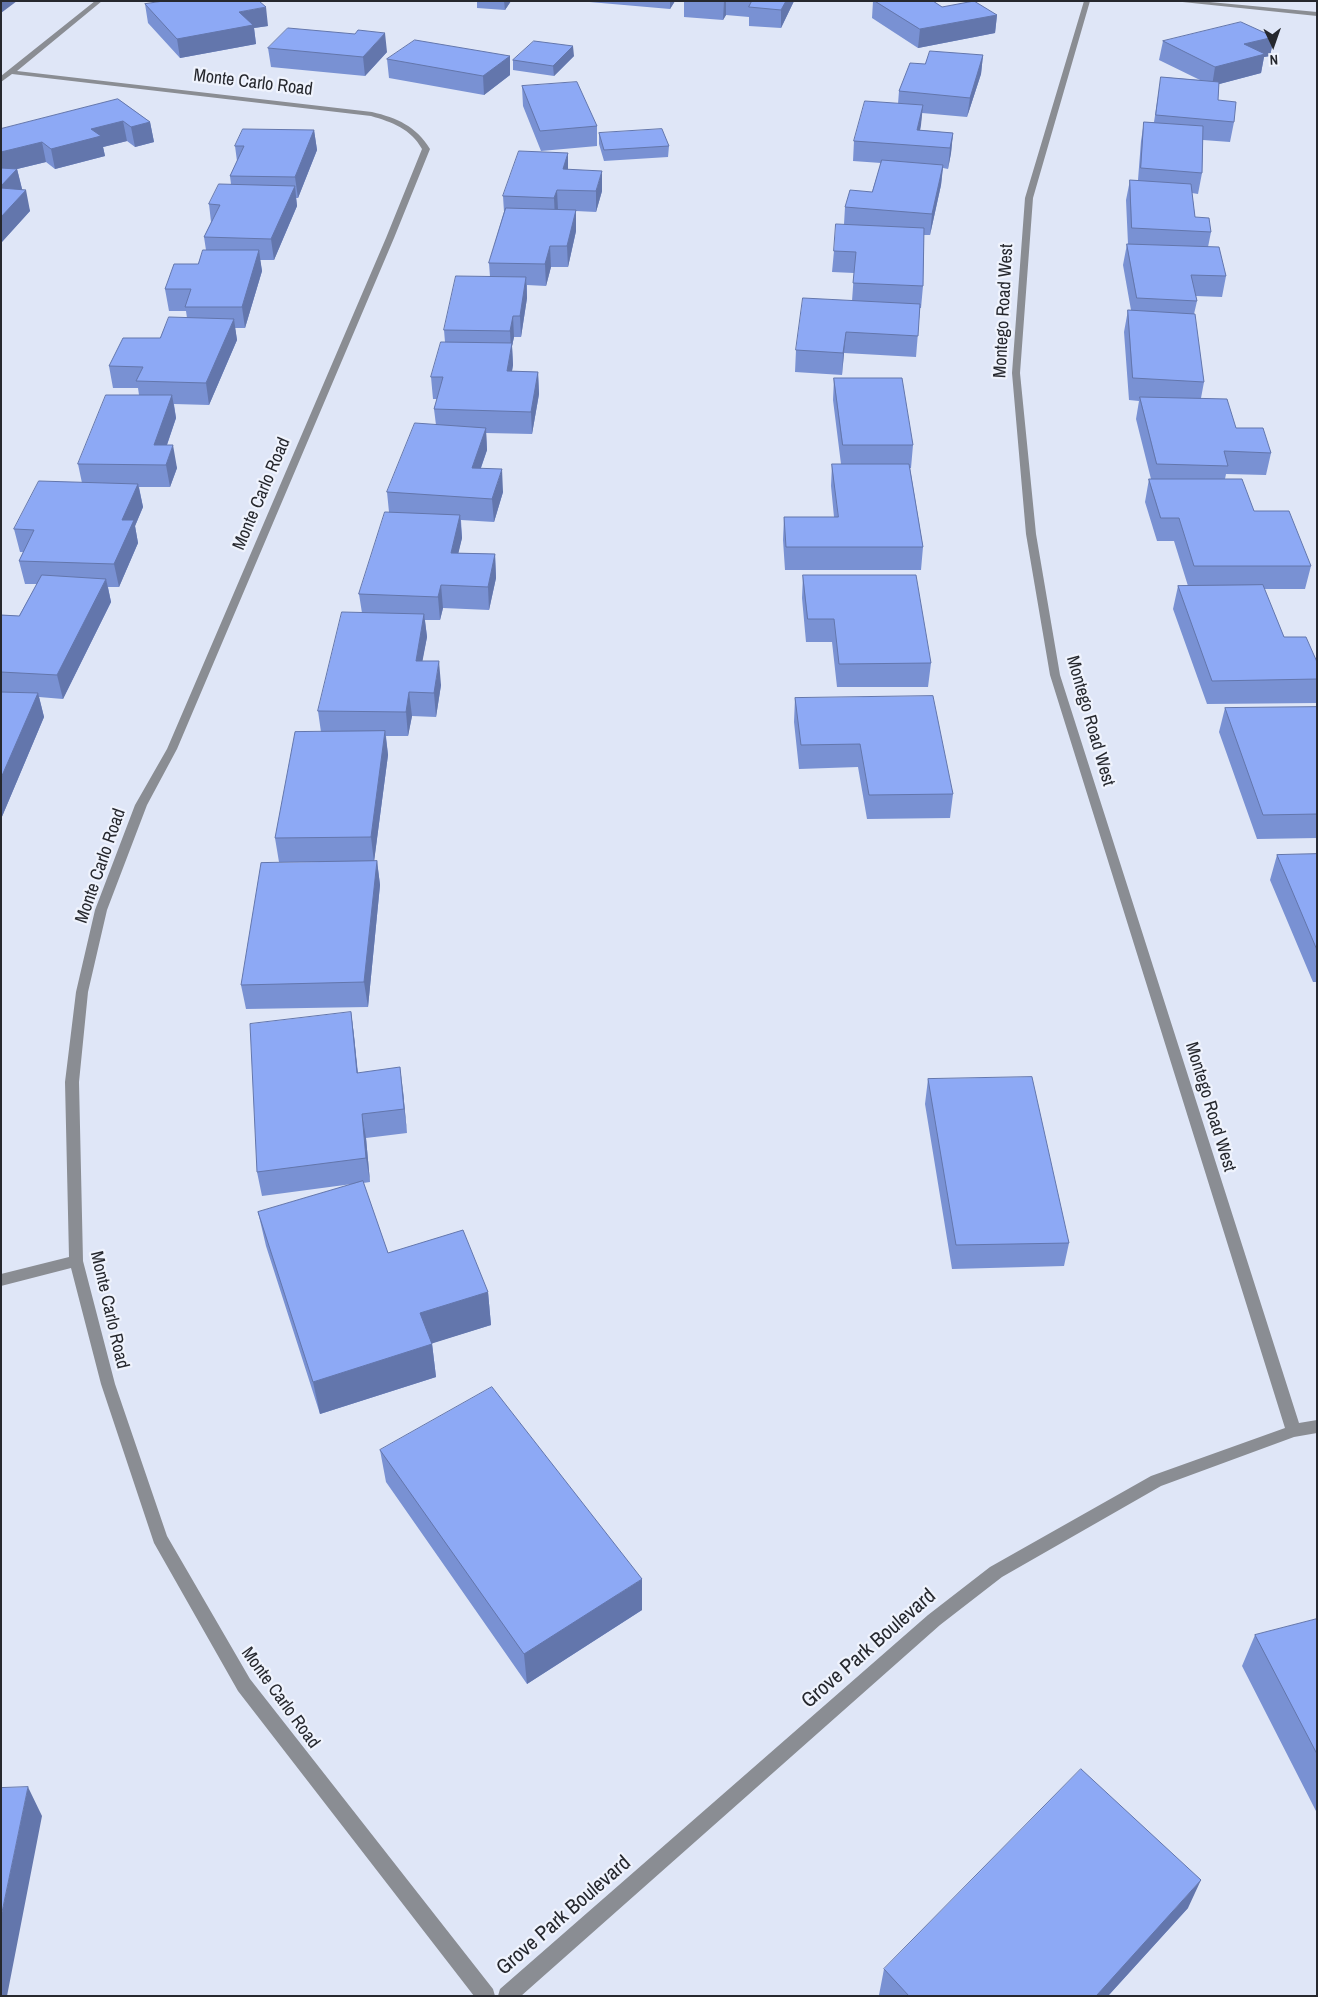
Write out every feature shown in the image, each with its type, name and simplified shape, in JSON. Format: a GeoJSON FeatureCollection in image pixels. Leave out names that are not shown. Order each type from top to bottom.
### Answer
{"type":"FeatureCollection","features":[{"type":"Feature","properties":{"kind":"street"},"geometry":{"type":"LineString","coordinates":[[6,76],[99,1]]}},
{"type":"Feature","properties":{"kind":"street","name":"Montego Road West"},"geometry":{"type":"LineString","coordinates":[[1087,1],[1029,198],[1016,373],[1031,534],[1055,675],[1294,1431]]}},
{"type":"Feature","properties":{"kind":"street"},"geometry":{"type":"LineString","coordinates":[[1176,1],[1317,14]]}},
{"type":"Feature","properties":{"kind":"street","name":"Monte Carlo Road"},"geometry":{"type":"LineString","coordinates":[[6,76],[372,114],[399,122],[420,138],[426,149],[390,238],[176,740],[141,805],[101,910],[82,992],[72,1082],[76,1261],[108,1384],[160,1538],[244,1685],[486,1996]]}},
{"type":"Feature","properties":{"kind":"street"},"geometry":{"type":"LineString","coordinates":[[1,1280],[76,1261]]}},
{"type":"Feature","properties":{"kind":"street","name":"Grove Park Boulevard"},"geometry":{"type":"LineString","coordinates":[[507,1996],[934,1620],[996,1572],[1156,1481],[1294,1431],[1317,1426]]}},
{"type":"Feature","properties":{"kind":"building"},"geometry":{"type":"Polygon","coordinates":[[[164,1],[259,1],[266,7],[239,12],[253,25],[177,39],[145,4],[164,1]]]}},
{"type":"Feature","properties":{"kind":"building"},"geometry":{"type":"Polygon","coordinates":[[[752,1],[786,1],[781,10],[749,7],[752,1]]]}},
{"type":"Feature","properties":{"kind":"building"},"geometry":{"type":"Polygon","coordinates":[[[875,1],[933,1],[942,7],[974,1],[997,15],[920,29],[875,1]]]}},
{"type":"Feature","properties":{"kind":"building"},"geometry":{"type":"Polygon","coordinates":[[[1241,22],[1274,37],[1244,44],[1265,54],[1215,67],[1163,41],[1241,22]]]}},
{"type":"Feature","properties":{"kind":"building"},"geometry":{"type":"Polygon","coordinates":[[[288,28],[355,34],[358,30],[385,33],[363,57],[268,48],[288,28]]]}},
{"type":"Feature","properties":{"kind":"building"},"geometry":{"type":"Polygon","coordinates":[[[415,40],[510,56],[483,76],[387,59],[415,40]]]}},
{"type":"Feature","properties":{"kind":"building"},"geometry":{"type":"Polygon","coordinates":[[[534,41],[573,46],[553,66],[513,60],[534,41]]]}},
{"type":"Feature","properties":{"kind":"building"},"geometry":{"type":"Polygon","coordinates":[[[930,51],[983,55],[970,98],[899,91],[910,63],[925,64],[930,51]]]}},
{"type":"Feature","properties":{"kind":"building"},"geometry":{"type":"Polygon","coordinates":[[[1161,77],[1219,82],[1218,100],[1236,102],[1234,122],[1156,115],[1161,77]]]}},
{"type":"Feature","properties":{"kind":"building"},"geometry":{"type":"Polygon","coordinates":[[[577,82],[597,126],[540,131],[522,86],[577,82]]]}},
{"type":"Feature","properties":{"kind":"building"},"geometry":{"type":"Polygon","coordinates":[[[118,99],[150,122],[131,127],[123,121],[91,129],[101,136],[51,149],[42,142],[1,152],[1,129],[118,99]]]}},
{"type":"Feature","properties":{"kind":"building"},"geometry":{"type":"Polygon","coordinates":[[[865,101],[923,105],[917,130],[953,133],[950,148],[854,141],[865,101]]]}},
{"type":"Feature","properties":{"kind":"building"},"geometry":{"type":"Polygon","coordinates":[[[1144,122],[1203,126],[1202,173],[1141,168],[1144,122]]]}},
{"type":"Feature","properties":{"kind":"building"},"geometry":{"type":"Polygon","coordinates":[[[243,129],[314,130],[295,177],[230,176],[244,146],[235,146],[243,129]]]}},
{"type":"Feature","properties":{"kind":"building"},"geometry":{"type":"Polygon","coordinates":[[[662,129],[669,146],[604,150],[599,133],[662,129]]]}},
{"type":"Feature","properties":{"kind":"building"},"geometry":{"type":"Polygon","coordinates":[[[519,151],[568,153],[563,169],[602,171],[596,191],[557,190],[554,198],[503,196],[519,151]]]}},
{"type":"Feature","properties":{"kind":"building"},"geometry":{"type":"Polygon","coordinates":[[[882,160],[943,165],[932,214],[845,207],[850,190],[872,192],[882,160]]]}},
{"type":"Feature","properties":{"kind":"building"},"geometry":{"type":"Polygon","coordinates":[[[1,168],[17,169],[1,186],[1,168]]]}},
{"type":"Feature","properties":{"kind":"building"},"geometry":{"type":"Polygon","coordinates":[[[1130,180],[1191,184],[1195,217],[1209,218],[1211,232],[1132,228],[1130,180]]]}},
{"type":"Feature","properties":{"kind":"building"},"geometry":{"type":"Polygon","coordinates":[[[219,184],[295,186],[271,239],[204,237],[220,205],[209,204],[219,184]]]}},
{"type":"Feature","properties":{"kind":"building"},"geometry":{"type":"Polygon","coordinates":[[[1,188],[26,190],[1,217],[1,188]]]}},
{"type":"Feature","properties":{"kind":"building"},"geometry":{"type":"Polygon","coordinates":[[[506,208],[576,210],[567,246],[550,246],[545,264],[489,263],[506,208]]]}},
{"type":"Feature","properties":{"kind":"building"},"geometry":{"type":"Polygon","coordinates":[[[836,224],[924,228],[923,286],[853,283],[856,252],[834,251],[836,224]]]}},
{"type":"Feature","properties":{"kind":"building"},"geometry":{"type":"Polygon","coordinates":[[[1127,244],[1219,247],[1226,276],[1191,275],[1197,301],[1137,298],[1127,244]]]}},
{"type":"Feature","properties":{"kind":"building"},"geometry":{"type":"Polygon","coordinates":[[[203,250],[259,250],[242,307],[185,307],[191,289],[165,289],[174,264],[198,264],[203,250]]]}},
{"type":"Feature","properties":{"kind":"building"},"geometry":{"type":"Polygon","coordinates":[[[456,276],[526,277],[520,316],[513,316],[510,331],[444,330],[456,276]]]}},
{"type":"Feature","properties":{"kind":"building"},"geometry":{"type":"Polygon","coordinates":[[[803,298],[920,304],[918,336],[846,332],[843,353],[796,350],[803,298]]]}},
{"type":"Feature","properties":{"kind":"building"},"geometry":{"type":"Polygon","coordinates":[[[1128,310],[1195,314],[1204,382],[1133,378],[1128,310]]]}},
{"type":"Feature","properties":{"kind":"building"},"geometry":{"type":"Polygon","coordinates":[[[169,317],[234,319],[206,383],[136,381],[143,367],[109,366],[123,338],[160,338],[169,317]]]}},
{"type":"Feature","properties":{"kind":"building"},"geometry":{"type":"Polygon","coordinates":[[[441,342],[512,343],[507,371],[538,372],[531,412],[434,409],[443,377],[431,377],[441,342]]]}},
{"type":"Feature","properties":{"kind":"building"},"geometry":{"type":"Polygon","coordinates":[[[834,378],[902,378],[913,445],[843,445],[834,378]]]}},
{"type":"Feature","properties":{"kind":"building"},"geometry":{"type":"Polygon","coordinates":[[[106,395],[172,395],[154,445],[173,445],[166,465],[78,464],[106,395]]]}},
{"type":"Feature","properties":{"kind":"building"},"geometry":{"type":"Polygon","coordinates":[[[1140,397],[1227,399],[1236,428],[1263,428],[1271,453],[1224,451],[1228,466],[1157,464],[1140,397]]]}},
{"type":"Feature","properties":{"kind":"building"},"geometry":{"type":"Polygon","coordinates":[[[415,423],[486,428],[472,468],[502,469],[492,499],[387,492],[415,423]]]}},
{"type":"Feature","properties":{"kind":"building"},"geometry":{"type":"Polygon","coordinates":[[[832,464],[909,464],[923,547],[786,547],[784,517],[838,517],[832,464]]]}},
{"type":"Feature","properties":{"kind":"building"},"geometry":{"type":"Polygon","coordinates":[[[1149,479],[1242,479],[1254,511],[1289,511],[1311,566],[1194,566],[1179,518],[1161,518],[1149,479]]]}},
{"type":"Feature","properties":{"kind":"building"},"geometry":{"type":"Polygon","coordinates":[[[39,481],[138,484],[122,520],[134,520],[114,564],[19,561],[34,530],[14,529],[39,481]]]}},
{"type":"Feature","properties":{"kind":"building"},"geometry":{"type":"Polygon","coordinates":[[[385,512],[460,515],[451,553],[495,554],[488,587],[441,585],[438,597],[359,594],[385,512]]]}},
{"type":"Feature","properties":{"kind":"building"},"geometry":{"type":"Polygon","coordinates":[[[42,575],[106,579],[57,675],[1,672],[1,615],[19,616],[42,575]]]}},
{"type":"Feature","properties":{"kind":"building"},"geometry":{"type":"Polygon","coordinates":[[[803,575],[916,575],[931,663],[839,664],[834,619],[808,619],[803,575]]]}},
{"type":"Feature","properties":{"kind":"building"},"geometry":{"type":"Polygon","coordinates":[[[1263,585],[1284,637],[1306,637],[1317,662],[1317,679],[1212,681],[1178,586],[1263,585]]]}},
{"type":"Feature","properties":{"kind":"building"},"geometry":{"type":"Polygon","coordinates":[[[342,612],[424,614],[416,661],[439,661],[434,693],[409,692],[406,712],[318,711],[342,612]]]}},
{"type":"Feature","properties":{"kind":"building"},"geometry":{"type":"Polygon","coordinates":[[[1,692],[38,693],[1,778],[1,692]]]}},
{"type":"Feature","properties":{"kind":"building"},"geometry":{"type":"Polygon","coordinates":[[[933,696],[953,794],[869,795],[860,744],[801,745],[795,698],[933,696]]]}},
{"type":"Feature","properties":{"kind":"building"},"geometry":{"type":"Polygon","coordinates":[[[1317,707],[1317,814],[1263,815],[1225,708],[1317,707]]]}},
{"type":"Feature","properties":{"kind":"building"},"geometry":{"type":"Polygon","coordinates":[[[385,731],[371,837],[275,838],[295,732],[385,731]]]}},
{"type":"Feature","properties":{"kind":"building"},"geometry":{"type":"Polygon","coordinates":[[[1317,854],[1317,950],[1277,855],[1317,854]]]}},
{"type":"Feature","properties":{"kind":"building"},"geometry":{"type":"Polygon","coordinates":[[[377,861],[364,982],[241,985],[261,863],[377,861]]]}},
{"type":"Feature","properties":{"kind":"building"},"geometry":{"type":"Polygon","coordinates":[[[351,1012],[357,1073],[400,1067],[404,1109],[362,1114],[366,1158],[257,1172],[250,1024],[351,1012]]]}},
{"type":"Feature","properties":{"kind":"building"},"geometry":{"type":"Polygon","coordinates":[[[1032,1077],[1069,1243],[956,1245],[928,1079],[1032,1077]]]}},
{"type":"Feature","properties":{"kind":"building"},"geometry":{"type":"Polygon","coordinates":[[[363,1181],[388,1253],[463,1230],[488,1292],[420,1313],[432,1344],[313,1382],[258,1212],[363,1181]]]}},
{"type":"Feature","properties":{"kind":"building"},"geometry":{"type":"Polygon","coordinates":[[[492,1387],[642,1579],[524,1654],[380,1450],[492,1387]]]}},
{"type":"Feature","properties":{"kind":"building"},"geometry":{"type":"Polygon","coordinates":[[[1317,1619],[1317,1754],[1255,1635],[1317,1619]]]}},
{"type":"Feature","properties":{"kind":"building"},"geometry":{"type":"Polygon","coordinates":[[[1081,1769],[1201,1880],[1098,1996],[909,1996],[884,1969],[1081,1769]]]}},
{"type":"Feature","properties":{"kind":"building"},"geometry":{"type":"Polygon","coordinates":[[[28,1787],[1,1917],[1,1788],[28,1787]]]}}]}
